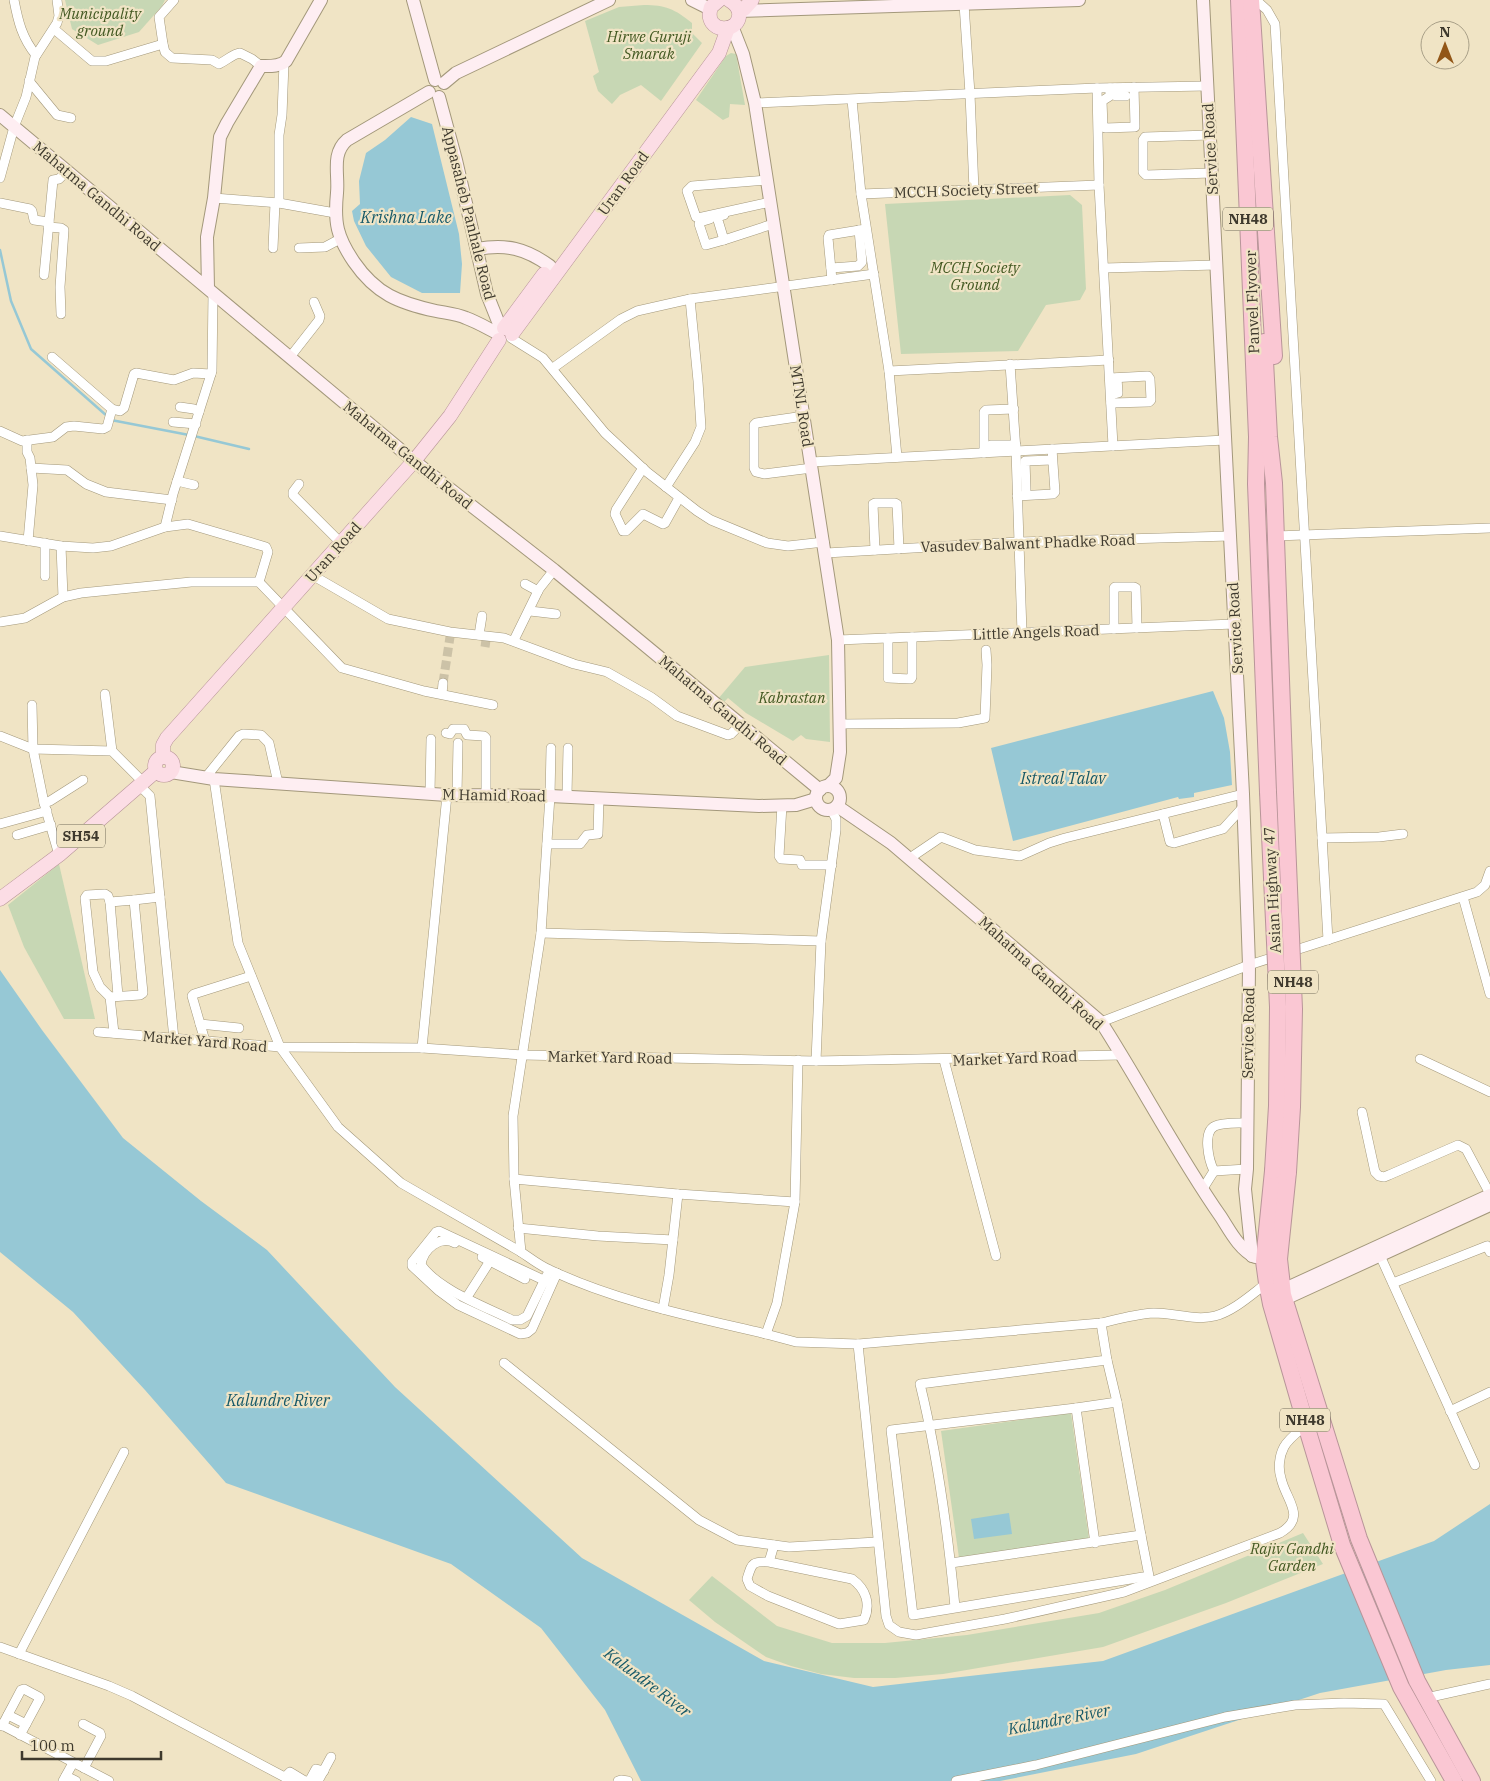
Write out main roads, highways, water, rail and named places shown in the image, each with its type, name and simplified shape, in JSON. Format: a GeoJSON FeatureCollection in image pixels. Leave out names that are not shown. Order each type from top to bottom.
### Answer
{"type":"FeatureCollection","features":[{"type":"Feature","properties":{"kind":"highway"},"geometry":{"type":"LineString","coordinates":[[1228,0],[1247,438],[1256,484]]}},
{"type":"Feature","properties":{"kind":"highway","name":"Panvel Flyover"},"geometry":{"type":"LineString","coordinates":[[1240,0],[1263,437],[1274,483]]}},
{"type":"Feature","properties":{"kind":"highway","name":"Panvel Flyover"},"geometry":{"type":"LineString","coordinates":[[1247,0],[1263,437],[1256,484]]}},
{"type":"Feature","properties":{"kind":"highway"},"geometry":{"type":"LineString","coordinates":[[1251,0],[1280,436],[1274,483]]}},
{"type":"Feature","properties":{"kind":"highway","name":"Asian Highway 47"},"geometry":{"type":"LineString","coordinates":[[1274,483],[1294,1009],[1292,1107],[1265,1260],[1275,1295]]}},
{"type":"Feature","properties":{"kind":"highway","name":"Asian Highway 47"},"geometry":{"type":"LineString","coordinates":[[1256,484],[1278,1007],[1277,1097],[1281,1172]]}},
{"type":"Feature","properties":{"kind":"highway","name":"NH48"},"geometry":{"type":"LineString","coordinates":[[1275,1295],[1306,1425],[1342,1545],[1401,1688],[1454,1781]]}},
{"type":"Feature","properties":{"kind":"highway","name":"NH48"},"geometry":{"type":"LineString","coordinates":[[1275,1295],[1359,1539],[1418,1681],[1472,1781]]}},
{"type":"Feature","properties":{"kind":"main road"},"geometry":{"type":"LineString","coordinates":[[737,4],[744,8],[752,0]]}},
{"type":"Feature","properties":{"kind":"main road"},"geometry":{"type":"LineString","coordinates":[[715,4],[709,17],[711,21],[726,27]]}},
{"type":"Feature","properties":{"kind":"main road","name":"Uran Road"},"geometry":{"type":"LineString","coordinates":[[504,333],[670,112],[726,27],[738,18],[737,4]]}},
{"type":"Feature","properties":{"kind":"main road","name":"Uran Road"},"geometry":{"type":"LineString","coordinates":[[1,898],[59,855],[156,771],[156,761],[163,757],[166,738],[414,461],[450,416],[550,266],[670,112]]}},
{"type":"Feature","properties":{"kind":"main road"},"geometry":{"type":"LineString","coordinates":[[156,771],[162,775],[171,772],[172,762],[170,759],[163,757]]}},
{"type":"Feature","properties":{"kind":"water","name":"Krishna Lake"},"geometry":{"type":"Polygon","coordinates":[[[411,117],[432,124],[459,234],[462,264],[460,293],[422,293],[391,277],[366,246],[354,221],[352,211],[360,204],[359,181],[366,153],[385,140],[411,117]]]}},
{"type":"Feature","properties":{"kind":"water","name":"Istreal Talav"},"geometry":{"type":"Polygon","coordinates":[[[1213,691],[1224,718],[1230,752],[1232,785],[1194,793],[1194,797],[1179,799],[1178,797],[1013,841],[991,748],[1213,691]]]}},
{"type":"Feature","properties":{"kind":"water","name":"Kalundre River"},"geometry":{"type":"Polygon","coordinates":[[[0,970],[42,1030],[123,1138],[201,1201],[267,1250],[395,1387],[582,1558],[764,1661],[873,1687],[1103,1661],[1434,1541],[1490,1504],[1490,1665],[1446,1670],[1320,1693],[1136,1754],[1000,1781],[641,1781],[605,1710],[541,1628],[451,1564],[226,1483],[145,1390],[73,1312],[0,1252],[0,970]]]}},
{"type":"Feature","properties":{"kind":"water"},"geometry":{"type":"Polygon","coordinates":[[[1009,1513],[1012,1534],[974,1539],[971,1519],[1009,1513]]]}},
{"type":"Feature","properties":{"kind":"waterway"},"geometry":{"type":"LineString","coordinates":[[0,250],[11,301],[31,349],[107,416]]}},
{"type":"Feature","properties":{"kind":"waterway"},"geometry":{"type":"LineString","coordinates":[[111,420],[189,435]]}},
{"type":"Feature","properties":{"kind":"waterway"},"geometry":{"type":"LineString","coordinates":[[194,436],[249,449]]}},
{"type":"Feature","properties":{"kind":"tunnel"},"geometry":{"type":"LineString","coordinates":[[443,683],[450,637]]}},
{"type":"Feature","properties":{"kind":"tunnel"},"geometry":{"type":"LineString","coordinates":[[485,647],[486,640]]}},
{"type":"Feature","properties":{"kind":"park label","name":"Municipality ground"},"geometry":{"type":"Point","coordinates":[100,22]}},
{"type":"Feature","properties":{"kind":"park label","name":"Hirwe Guruji Smarak"},"geometry":{"type":"Point","coordinates":[649,44]}},
{"type":"Feature","properties":{"kind":"park label","name":"MCCH Society Ground"},"geometry":{"type":"Point","coordinates":[975,276]}},
{"type":"Feature","properties":{"kind":"park label","name":"Kabrastan"},"geometry":{"type":"Point","coordinates":[792,697]}},
{"type":"Feature","properties":{"kind":"park label","name":"Rajiv Gandhi Garden"},"geometry":{"type":"Point","coordinates":[1292,1556]}}]}
